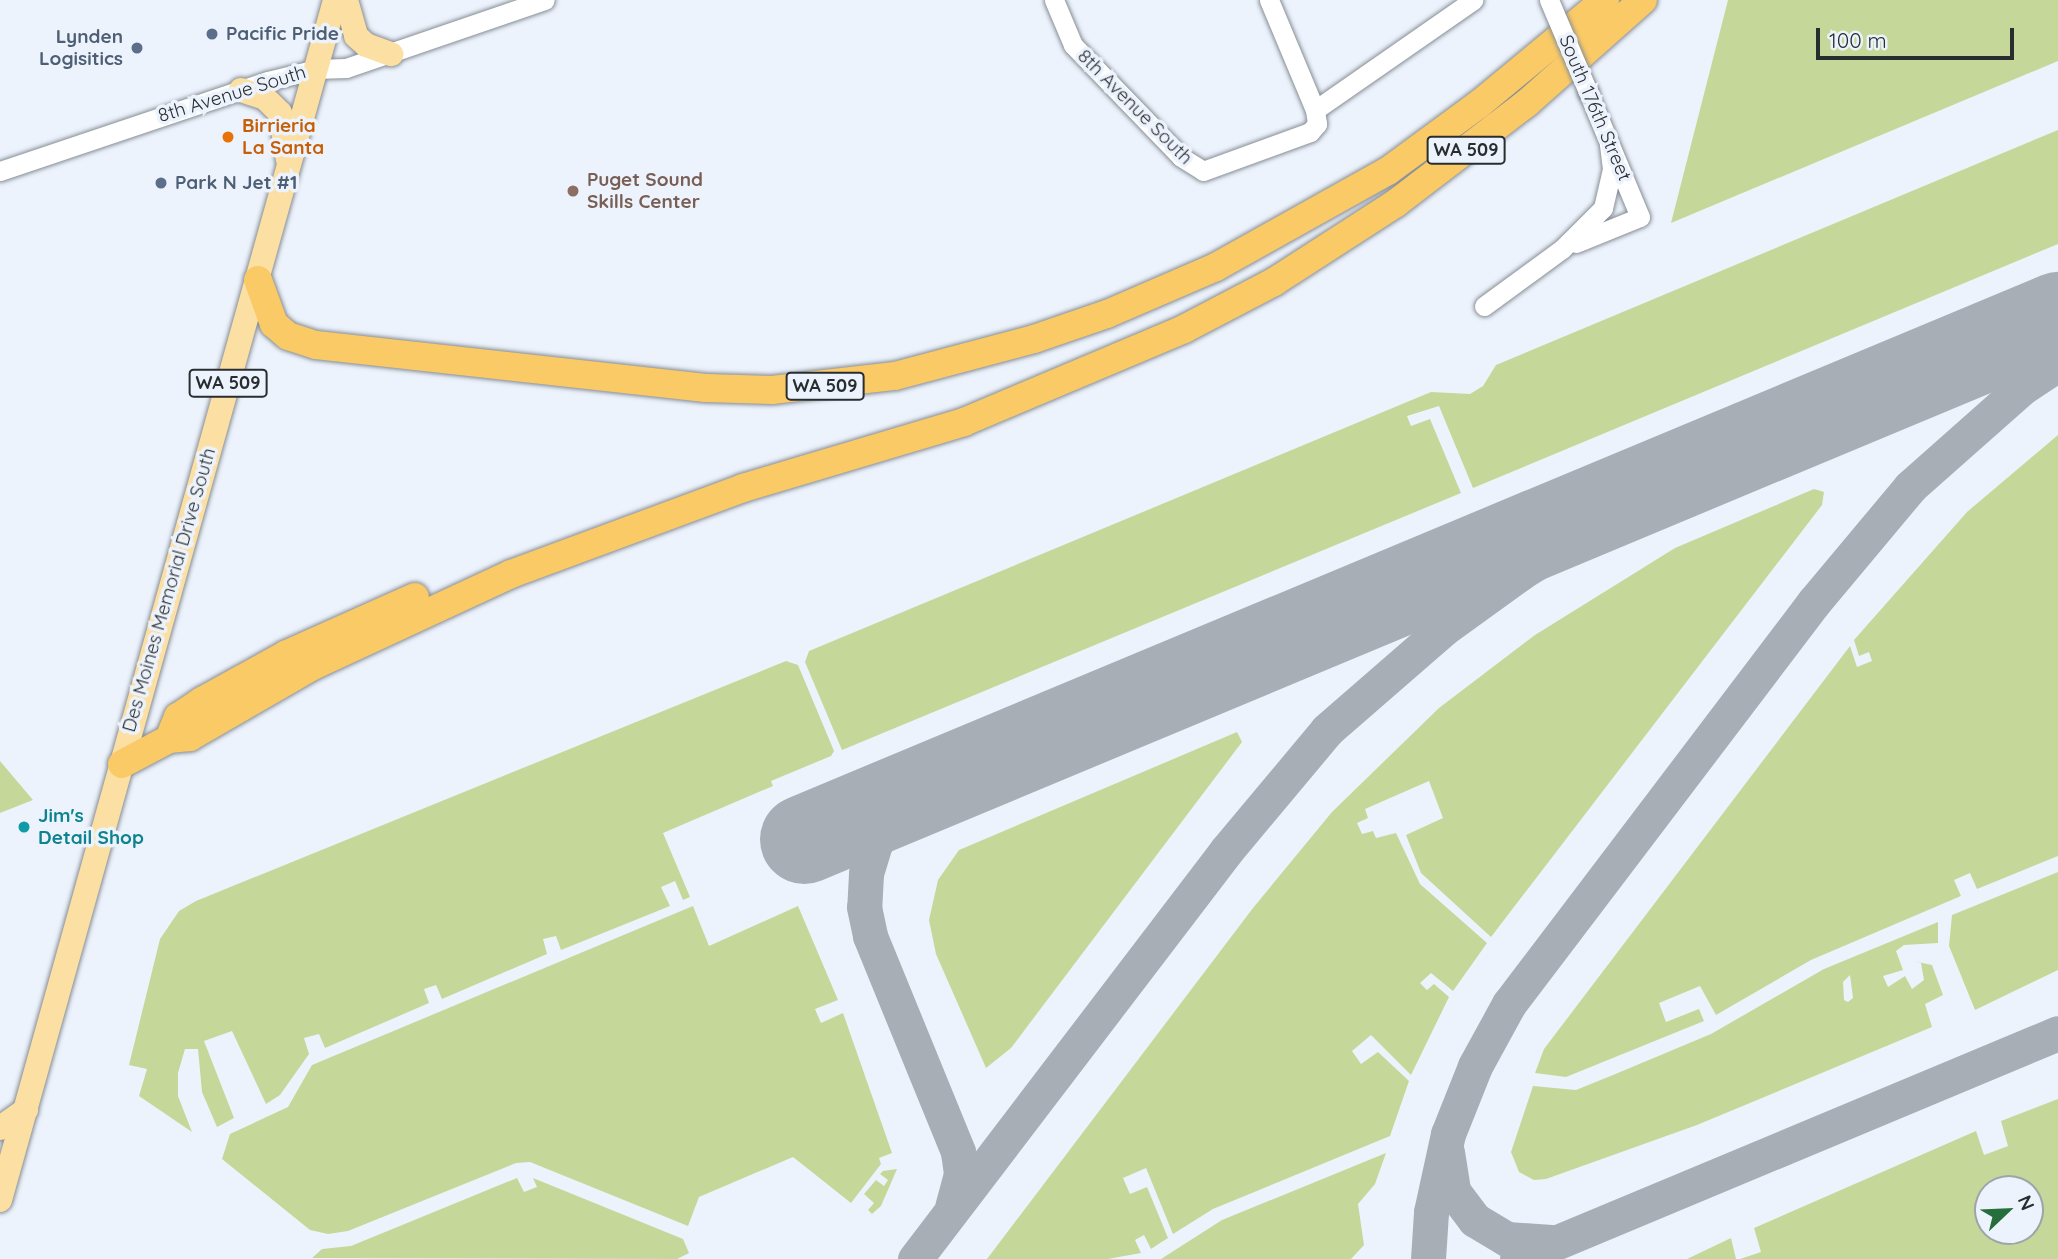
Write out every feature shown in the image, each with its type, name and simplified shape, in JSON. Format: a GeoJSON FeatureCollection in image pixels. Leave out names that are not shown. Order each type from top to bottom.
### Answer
{"type":"FeatureCollection","features":[{"type":"Feature","properties":{"kind":"highway","name":"WA 509"},"geometry":{"type":"LineString","coordinates":[[258,280],[274,324],[288,336],[316,345],[706,388],[772,390],[895,376],[1107,314],[1216,267],[1388,172],[1478,105],[1605,0]]}},
{"type":"Feature","properties":{"kind":"highway","name":"WA 509"},"geometry":{"type":"LineString","coordinates":[[169,739],[190,737],[313,666],[511,573],[730,492],[964,422],[1091,372],[1274,282],[1396,203],[1484,137],[1643,0]]}},
{"type":"Feature","properties":{"kind":"highway"},"geometry":{"type":"LineString","coordinates":[[122,764],[169,739],[178,717],[202,701],[360,618],[656,502],[991,398],[1119,344],[1238,282],[1317,233],[1388,172]]}},
{"type":"Feature","properties":{"kind":"main road","name":"Des Moines Memorial Drive South"},"geometry":{"type":"LineString","coordinates":[[0,1200],[4,1173],[26,1110],[335,0]]}},
{"type":"Feature","properties":{"kind":"main road"},"geometry":{"type":"LineString","coordinates":[[346,0],[356,36],[366,45],[391,54]]}},
{"type":"Feature","properties":{"kind":"main road"},"geometry":{"type":"LineString","coordinates":[[241,90],[265,98],[280,113],[289,172]]}},
{"type":"Feature","properties":{"kind":"main road"},"geometry":{"type":"LineString","coordinates":[[0,1128],[26,1110]]}},
{"type":"Feature","properties":{"kind":"street","name":"8th Avenue South"},"geometry":{"type":"LineString","coordinates":[[0,171],[241,90],[316,69],[346,68],[391,54],[545,0]]}},
{"type":"Feature","properties":{"kind":"street","name":"8th Avenue South"},"geometry":{"type":"LineString","coordinates":[[1054,0],[1073,45],[1181,157],[1203,171],[1310,132],[1317,124],[1315,110]]}},
{"type":"Feature","properties":{"kind":"street"},"geometry":{"type":"LineString","coordinates":[[1269,0],[1315,110],[1473,0]]}},
{"type":"Feature","properties":{"kind":"street","name":"South 176th Street"},"geometry":{"type":"LineString","coordinates":[[1549,0],[1640,217],[1562,249]]}},
{"type":"Feature","properties":{"kind":"street"},"geometry":{"type":"LineString","coordinates":[[1484,306],[1562,249],[1603,208],[1612,169],[1609,143]]}},
{"type":"Feature","properties":{"kind":"green space"},"geometry":{"type":"Polygon","coordinates":[[[1728,0],[2058,0],[2058,61],[1671,223],[1728,0]]]}},
{"type":"Feature","properties":{"kind":"green space"},"geometry":{"type":"Polygon","coordinates":[[[2058,130],[2058,244],[1473,488],[1439,406],[1407,416],[1411,426],[1430,419],[1461,493],[842,750],[805,662],[809,651],[1431,392],[1470,394],[1483,386],[1496,365],[2058,130]]]}},
{"type":"Feature","properties":{"kind":"green space"},"geometry":{"type":"Polygon","coordinates":[[[2058,435],[2058,856],[1977,889],[1970,873],[1954,880],[1961,896],[1811,960],[1716,1015],[1700,986],[1659,1003],[1666,1022],[1699,1009],[1704,1021],[1566,1077],[1535,1073],[1544,1049],[1850,646],[1857,667],[1872,661],[1869,652],[1859,656],[1854,640],[1967,512],[2058,435]]]}},
{"type":"Feature","properties":{"kind":"green space"},"geometry":{"type":"Polygon","coordinates":[[[1814,489],[1824,492],[1822,505],[1491,937],[1421,873],[1406,835],[1443,818],[1429,781],[1365,809],[1368,818],[1357,823],[1362,834],[1373,831],[1376,838],[1396,833],[1420,884],[1487,943],[1453,991],[1431,973],[1420,983],[1427,990],[1434,984],[1449,997],[1411,1075],[1371,1035],[1352,1051],[1361,1064],[1378,1052],[1409,1081],[1390,1136],[1213,1209],[1173,1234],[1146,1168],[1123,1178],[1130,1194],[1147,1187],[1168,1238],[1151,1249],[1144,1235],[1135,1240],[1141,1253],[1108,1259],[987,1259],[1253,908],[1332,812],[1439,708],[1535,635],[1675,548],[1814,489]]]}},
{"type":"Feature","properties":{"kind":"green space"},"geometry":{"type":"Polygon","coordinates":[[[786,661],[798,665],[834,751],[831,756],[771,781],[773,786],[663,833],[690,897],[683,900],[675,881],[661,887],[670,906],[561,950],[556,936],[543,939],[547,954],[442,999],[436,985],[424,989],[429,1003],[325,1048],[319,1034],[304,1038],[309,1054],[280,1095],[266,1104],[232,1031],[204,1041],[234,1118],[217,1127],[202,1092],[198,1049],[185,1049],[178,1073],[178,1096],[192,1132],[139,1096],[147,1069],[129,1065],[160,939],[179,911],[196,901],[786,661]]]}},
{"type":"Feature","properties":{"kind":"green space"},"geometry":{"type":"Polygon","coordinates":[[[1237,732],[1242,742],[1011,1048],[986,1068],[936,954],[929,920],[938,880],[959,850],[1237,732]]]}},
{"type":"Feature","properties":{"kind":"green space"},"geometry":{"type":"Polygon","coordinates":[[[0,761],[33,800],[0,813],[0,761]]]}},
{"type":"Feature","properties":{"kind":"green space"},"geometry":{"type":"Polygon","coordinates":[[[2058,872],[2058,970],[1975,1010],[1949,946],[1952,915],[2058,872]]]}},
{"type":"Feature","properties":{"kind":"green space"},"geometry":{"type":"Polygon","coordinates":[[[693,906],[709,946],[798,906],[838,1000],[815,1009],[821,1023],[843,1013],[892,1153],[879,1158],[881,1164],[851,1203],[793,1157],[699,1197],[688,1226],[530,1162],[516,1163],[348,1231],[328,1234],[310,1230],[222,1159],[230,1134],[288,1107],[312,1065],[693,906]]]}},
{"type":"Feature","properties":{"kind":"green space"},"geometry":{"type":"Polygon","coordinates":[[[1938,922],[1938,943],[1904,945],[1896,951],[1903,970],[1883,976],[1888,987],[1905,976],[1912,989],[1924,980],[1921,963],[1913,961],[1932,965],[1943,995],[1925,1004],[1932,1027],[1697,1125],[1546,1179],[1534,1180],[1519,1172],[1511,1152],[1533,1086],[1576,1090],[1711,1034],[1824,969],[1938,922]],[[1850,975],[1843,982],[1844,1000],[1848,1002],[1853,998],[1850,975]]]}},
{"type":"Feature","properties":{"kind":"green space"},"geometry":{"type":"Polygon","coordinates":[[[2058,1099],[2058,1259],[1740,1259],[1761,1252],[1754,1228],[1976,1131],[1984,1155],[2008,1146],[2001,1121],[2058,1099]]]}},
{"type":"Feature","properties":{"kind":"green space"},"geometry":{"type":"Polygon","coordinates":[[[1386,1153],[1375,1184],[1358,1204],[1364,1245],[1351,1259],[1161,1259],[1222,1220],[1386,1153]]]}},
{"type":"Feature","properties":{"kind":"green space"},"geometry":{"type":"Polygon","coordinates":[[[897,1169],[881,1206],[872,1214],[868,1210],[874,1203],[864,1194],[876,1180],[884,1186],[888,1180],[880,1174],[883,1171],[897,1169]]]}},
{"type":"Feature","properties":{"kind":"green space"},"geometry":{"type":"Polygon","coordinates":[[[517,1178],[524,1192],[537,1187],[533,1178],[683,1239],[689,1253],[677,1259],[312,1258],[322,1249],[351,1246],[517,1178]]]}},
{"type":"Feature","properties":{"kind":"green space"},"geometry":{"type":"Polygon","coordinates":[[[1731,1238],[1736,1259],[1687,1259],[1731,1238]]]}},
{"type":"Feature","properties":{"kind":"taxiway"},"geometry":{"type":"LineString","coordinates":[[1428,1259],[1431,1212],[1448,1134],[1475,1066],[1509,1004],[1814,602],[1910,487],[2023,387],[2058,364]]}},
{"type":"Feature","properties":{"kind":"taxiway"},"geometry":{"type":"LineString","coordinates":[[915,1259],[1226,851],[1327,730],[1443,629],[1522,572],[1677,476]]}},
{"type":"Feature","properties":{"kind":"taxiway"},"geometry":{"type":"LineString","coordinates":[[933,787],[893,818],[875,844],[866,874],[864,907],[870,936],[958,1152],[961,1174],[952,1207]]}},
{"type":"Feature","properties":{"kind":"taxiway"},"geometry":{"type":"LineString","coordinates":[[1517,1259],[2058,1033]]}},
{"type":"Feature","properties":{"kind":"taxiway"},"geometry":{"type":"LineString","coordinates":[[1447,1152],[1453,1191],[1475,1220],[1507,1239],[1551,1242]]}},
{"type":"Feature","properties":{"kind":"runway"},"geometry":{"type":"LineString","coordinates":[[804,839],[2058,316]]}},
{"type":"Feature","properties":{"kind":"place","name":"Pacific Pride"},"geometry":{"type":"Point","coordinates":[212,34]}},
{"type":"Feature","properties":{"kind":"place","name":"Lynden Logisitics"},"geometry":{"type":"Point","coordinates":[137,48]}},
{"type":"Feature","properties":{"kind":"place","name":"Birrieria La Santa"},"geometry":{"type":"Point","coordinates":[228,137]}},
{"type":"Feature","properties":{"kind":"place","name":"Park N Jet #1"},"geometry":{"type":"Point","coordinates":[161,183]}},
{"type":"Feature","properties":{"kind":"place","name":"Puget Sound Skills Center"},"geometry":{"type":"Point","coordinates":[573,191]}},
{"type":"Feature","properties":{"kind":"place","name":"Jim's Detail Shop"},"geometry":{"type":"Point","coordinates":[24,827]}}]}
